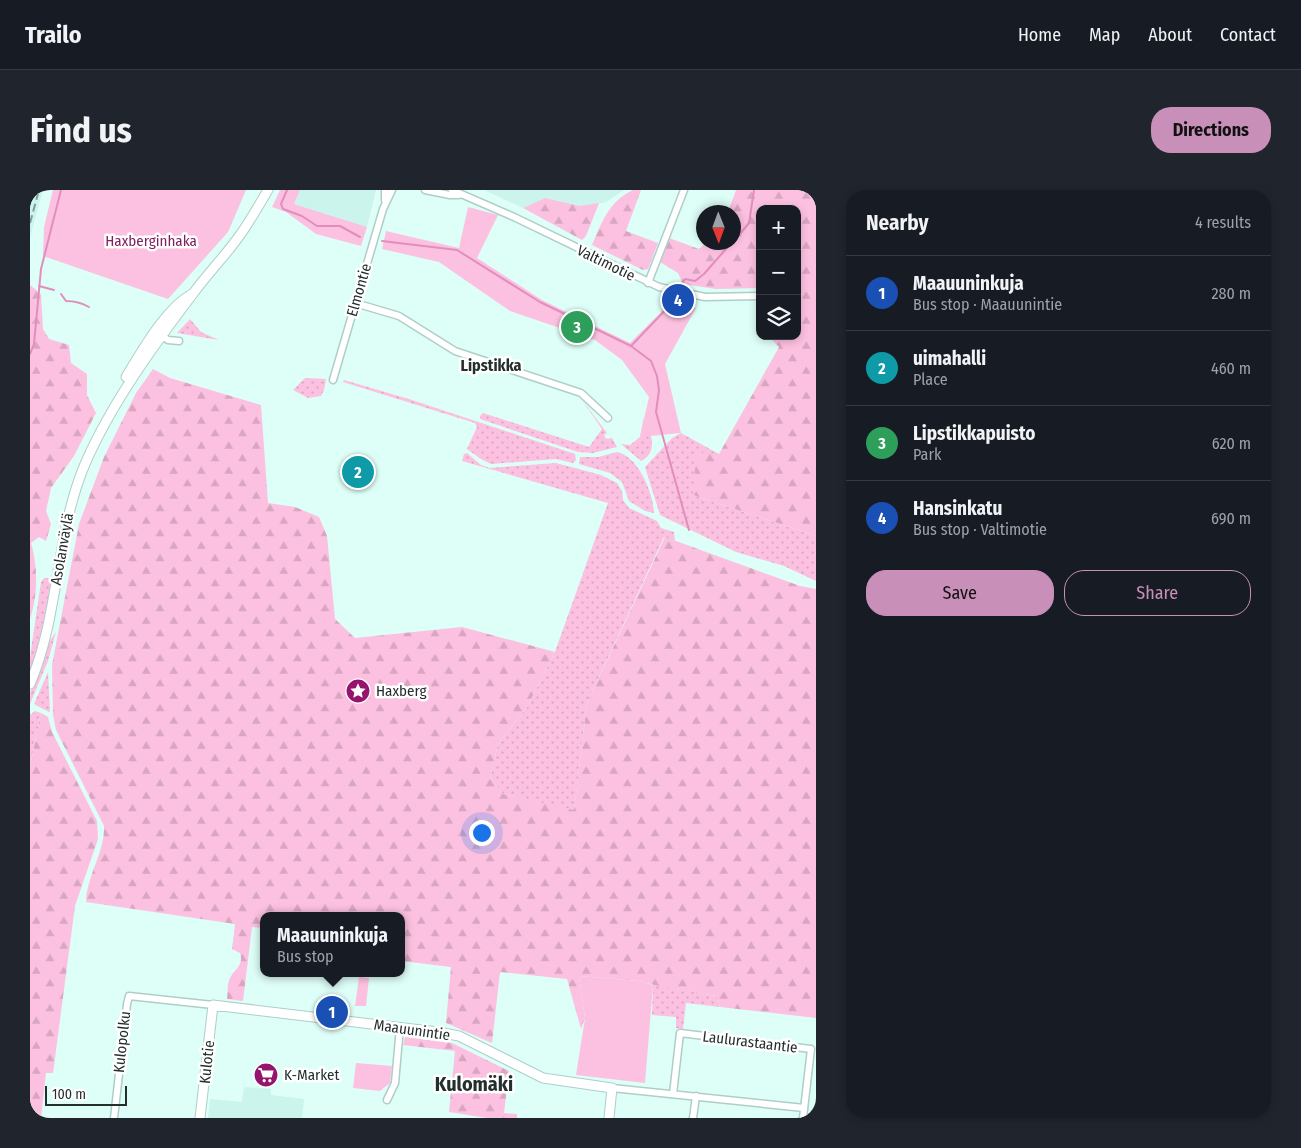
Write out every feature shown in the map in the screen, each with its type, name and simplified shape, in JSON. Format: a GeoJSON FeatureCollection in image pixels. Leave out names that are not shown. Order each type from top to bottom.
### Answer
{"type":"FeatureCollection","features":[{"type":"Feature","properties":{"kind":"main road","name":"Asolanväylä"},"geometry":{"type":"LineString","coordinates":[[257,207],[263,190]]}},
{"type":"Feature","properties":{"kind":"main road","name":"Asolanväylä"},"geometry":{"type":"LineString","coordinates":[[30,684],[44,645],[70,506],[84,466],[107,418],[161,333],[240,235],[268,190]]}},
{"type":"Feature","properties":{"kind":"main road","name":"Maauunintie"},"geometry":{"type":"LineString","coordinates":[[213,1005],[400,1027],[459,1036],[543,1078],[612,1088]]}},
{"type":"Feature","properties":{"kind":"main road","name":"Kulotie"},"geometry":{"type":"LineString","coordinates":[[200,1118],[213,1005]]}},
{"type":"Feature","properties":{"kind":"main road"},"geometry":{"type":"LineString","coordinates":[[609,1118],[612,1088]]}},
{"type":"Feature","properties":{"kind":"street","name":"Elmontie"},"geometry":{"type":"LineString","coordinates":[[385,190],[386,200]]}},
{"type":"Feature","properties":{"kind":"street","name":"Elmontie"},"geometry":{"type":"LineString","coordinates":[[333,380],[386,200],[392,190]]}},
{"type":"Feature","properties":{"kind":"street","name":"Valtimotie"},"geometry":{"type":"LineString","coordinates":[[425,190],[460,195]]}},
{"type":"Feature","properties":{"kind":"street","name":"Valtimotie"},"geometry":{"type":"LineString","coordinates":[[452,190],[514,217],[648,284],[705,297],[756,296]]}},
{"type":"Feature","properties":{"kind":"street"},"geometry":{"type":"LineString","coordinates":[[648,284],[684,190]]}},
{"type":"Feature","properties":{"kind":"street"},"geometry":{"type":"LineString","coordinates":[[355,303],[399,316],[455,351],[581,393],[608,418]]}},
{"type":"Feature","properties":{"kind":"street","name":"Maauunintie"},"geometry":{"type":"LineString","coordinates":[[130,996],[213,1005]]}},
{"type":"Feature","properties":{"kind":"street","name":"Kulopolku"},"geometry":{"type":"LineString","coordinates":[[114,1118],[126,1004],[130,996]]}},
{"type":"Feature","properties":{"kind":"street"},"geometry":{"type":"LineString","coordinates":[[387,1100],[395,1083],[400,1027]]}},
{"type":"Feature","properties":{"kind":"street","name":"Laulurastaantie"},"geometry":{"type":"LineString","coordinates":[[673,1094],[680,1034],[811,1048],[803,1118]]}},
{"type":"Feature","properties":{"kind":"street","name":"Maauunintie"},"geometry":{"type":"LineString","coordinates":[[612,1088],[804,1108]]}},
{"type":"Feature","properties":{"kind":"street"},"geometry":{"type":"LineString","coordinates":[[693,1118],[696,1096]]}},
{"type":"Feature","properties":{"kind":"shaded area"},"geometry":{"type":"Polygon","coordinates":[[[30,190],[43,190],[30,237],[30,190]]]}},
{"type":"Feature","properties":{"kind":"shaded area"},"geometry":{"type":"Polygon","coordinates":[[[300,190],[376,190],[367,227],[294,204],[300,190]]]}},
{"type":"Feature","properties":{"kind":"shaded area"},"geometry":{"type":"Polygon","coordinates":[[[484,190],[624,190],[606,202],[593,205],[580,206],[545,198],[523,208],[484,190]]]}},
{"type":"Feature","properties":{"kind":"shaded area"},"geometry":{"type":"Polygon","coordinates":[[[244,1087],[271,1089],[271,1095],[304,1099],[302,1118],[208,1118],[210,1099],[242,1102],[244,1087]]]}},
{"type":"Feature","properties":{"kind":"green space","name":"Haxberginhaka"},"geometry":{"type":"Polygon","coordinates":[[[53,190],[246,190],[228,232],[168,299],[43,256],[44,227],[53,190]]]}},
{"type":"Feature","properties":{"kind":"green space"},"geometry":{"type":"Polygon","coordinates":[[[280,190],[300,190],[294,204],[367,227],[361,246],[316,234],[286,212],[272,207],[280,190]]]}},
{"type":"Feature","properties":{"kind":"green space"},"geometry":{"type":"Polygon","coordinates":[[[633,190],[641,190],[626,231],[658,243],[648,269],[643,270],[592,245],[603,220],[612,206],[633,190]]]}},
{"type":"Feature","properties":{"kind":"green space"},"geometry":{"type":"Polygon","coordinates":[[[736,190],[816,190],[816,536],[693,495],[696,452],[719,454],[779,347],[772,340],[801,340],[801,205],[756,205],[756,288],[716,289],[683,284],[678,273],[660,262],[669,238],[696,248],[696,250],[741,250],[741,205],[731,205],[736,190]]]}},
{"type":"Feature","properties":{"kind":"green space"},"geometry":{"type":"Polygon","coordinates":[[[545,198],[580,206],[599,203],[586,236],[582,240],[523,208],[545,198]]]}},
{"type":"Feature","properties":{"kind":"green space"},"geometry":{"type":"Polygon","coordinates":[[[468,207],[498,215],[477,258],[542,300],[630,343],[661,312],[666,299],[696,308],[665,364],[681,433],[640,437],[649,397],[622,360],[595,340],[510,311],[439,262],[382,249],[386,231],[459,248],[468,207]]]}},
{"type":"Feature","properties":{"kind":"green space"},"geometry":{"type":"Polygon","coordinates":[[[30,285],[41,294],[43,329],[49,339],[69,345],[71,363],[87,374],[87,395],[96,413],[74,456],[51,488],[46,511],[51,524],[46,541],[39,537],[31,543],[36,581],[35,600],[30,619],[30,285]]]}},
{"type":"Feature","properties":{"kind":"green space"},"geometry":{"type":"Polygon","coordinates":[[[190,319],[201,332],[219,340],[177,333],[190,319]]]}},
{"type":"Feature","properties":{"kind":"green space"},"geometry":{"type":"Polygon","coordinates":[[[153,369],[170,378],[261,405],[268,503],[295,507],[319,517],[327,536],[335,619],[355,638],[462,627],[555,652],[527,707],[498,744],[490,778],[503,794],[574,810],[587,703],[665,537],[800,586],[816,589],[816,1018],[720,1007],[717,996],[662,987],[639,981],[579,976],[585,1018],[581,1029],[567,979],[500,972],[492,1043],[446,1023],[451,967],[405,961],[405,912],[260,912],[260,928],[252,927],[243,1001],[227,999],[229,980],[241,961],[240,953],[232,949],[235,924],[86,902],[89,882],[102,845],[104,826],[56,730],[53,715],[52,665],[79,524],[104,457],[136,393],[153,369]]]}},
{"type":"Feature","properties":{"kind":"green space"},"geometry":{"type":"Polygon","coordinates":[[[305,378],[326,379],[321,396],[308,398],[293,390],[305,378]]]}},
{"type":"Feature","properties":{"kind":"green space"},"geometry":{"type":"Polygon","coordinates":[[[344,380],[409,399],[575,454],[576,460],[573,463],[556,459],[491,464],[467,449],[477,427],[475,423],[343,382],[344,380]]]}},
{"type":"Feature","properties":{"kind":"green space"},"geometry":{"type":"Polygon","coordinates":[[[582,400],[607,433],[604,435],[606,439],[612,438],[617,447],[593,453],[578,452],[480,419],[483,413],[589,447],[602,429],[582,400]]]}},
{"type":"Feature","properties":{"kind":"green space"},"geometry":{"type":"Polygon","coordinates":[[[644,417],[651,435],[652,447],[647,457],[641,461],[621,444],[630,445],[640,437],[644,417]]]}},
{"type":"Feature","properties":{"kind":"green space"},"geometry":{"type":"Polygon","coordinates":[[[681,433],[719,454],[693,495],[816,536],[816,581],[784,566],[736,552],[660,515],[645,467],[672,438],[681,433]]]}},
{"type":"Feature","properties":{"kind":"green space"},"geometry":{"type":"Polygon","coordinates":[[[617,452],[632,460],[643,476],[651,495],[654,513],[645,511],[629,501],[622,482],[610,473],[579,464],[580,457],[598,457],[617,452]]]}},
{"type":"Feature","properties":{"kind":"green space"},"geometry":{"type":"Polygon","coordinates":[[[467,453],[481,465],[489,468],[556,463],[601,475],[617,483],[622,491],[623,500],[629,508],[657,521],[661,528],[674,532],[675,541],[664,537],[587,703],[574,811],[503,794],[490,778],[498,744],[527,707],[555,652],[608,503],[462,461],[464,454],[467,453]]]}},
{"type":"Feature","properties":{"kind":"green space"},"geometry":{"type":"Polygon","coordinates":[[[44,578],[49,578],[51,598],[30,676],[30,657],[41,582],[44,578]]]}},
{"type":"Feature","properties":{"kind":"green space"},"geometry":{"type":"Polygon","coordinates":[[[56,632],[48,661],[30,704],[30,693],[49,642],[56,632]]]}},
{"type":"Feature","properties":{"kind":"green space"},"geometry":{"type":"Polygon","coordinates":[[[48,672],[50,712],[34,704],[48,672]]]}},
{"type":"Feature","properties":{"kind":"green space"},"geometry":{"type":"Polygon","coordinates":[[[35,711],[41,713],[30,766],[30,715],[35,711]]]}},
{"type":"Feature","properties":{"kind":"green space"},"geometry":{"type":"Polygon","coordinates":[[[41,713],[48,717],[52,732],[97,821],[98,839],[75,906],[53,1073],[46,1073],[41,1118],[30,1118],[30,766],[41,713]]]}},
{"type":"Feature","properties":{"kind":"green space"},"geometry":{"type":"Polygon","coordinates":[[[579,976],[639,981],[653,985],[645,1083],[576,1075],[585,1018],[579,976]]]}},
{"type":"Feature","properties":{"kind":"green space"},"geometry":{"type":"Polygon","coordinates":[[[359,977],[369,978],[366,1006],[355,1006],[359,977]]]}},
{"type":"Feature","properties":{"kind":"green space"},"geometry":{"type":"Polygon","coordinates":[[[653,985],[717,996],[720,1007],[686,1003],[683,1029],[676,1028],[676,1017],[652,1015],[653,985]]]}},
{"type":"Feature","properties":{"kind":"green space"},"geometry":{"type":"Polygon","coordinates":[[[405,1037],[452,1043],[509,1071],[504,1113],[517,1114],[517,1118],[487,1118],[449,1112],[455,1051],[403,1045],[405,1037]]]}},
{"type":"Feature","properties":{"kind":"green space"},"geometry":{"type":"Polygon","coordinates":[[[356,1063],[392,1066],[390,1083],[380,1091],[353,1088],[356,1063]]]}},
{"type":"Feature","properties":{"kind":"waterway"},"geometry":{"type":"LineString","coordinates":[[30,354],[34,344],[41,269],[61,190]]}},
{"type":"Feature","properties":{"kind":"waterway"},"geometry":{"type":"LineString","coordinates":[[287,190],[281,204],[283,209],[302,216],[317,226],[340,226],[360,237]]}},
{"type":"Feature","properties":{"kind":"waterway"},"geometry":{"type":"LineString","coordinates":[[741,233],[749,223],[754,190]]}},
{"type":"Feature","properties":{"kind":"waterway"},"geometry":{"type":"LineString","coordinates":[[382,241],[457,250],[540,302],[631,346],[675,300]]}},
{"type":"Feature","properties":{"kind":"waterway"},"geometry":{"type":"LineString","coordinates":[[681,284],[685,279],[695,281],[704,274],[725,250]]}},
{"type":"Feature","properties":{"kind":"waterway"},"geometry":{"type":"LineString","coordinates":[[39,286],[54,290]]}},
{"type":"Feature","properties":{"kind":"waterway"},"geometry":{"type":"LineString","coordinates":[[61,294],[66,301],[89,307]]}},
{"type":"Feature","properties":{"kind":"waterway"},"geometry":{"type":"LineString","coordinates":[[631,346],[651,361],[657,376],[659,390],[656,412],[689,530]]}},
{"type":"Feature","properties":{"kind":"railway"},"geometry":{"type":"LineString","coordinates":[[30,194],[31,190]]}},
{"type":"Feature","properties":{"kind":"railway"},"geometry":{"type":"LineString","coordinates":[[30,223],[39,190]]}},
{"type":"Feature","properties":{"kind":"place","name":"Hansinkatu"},"geometry":{"type":"Point","coordinates":[678,300]}},
{"type":"Feature","properties":{"kind":"place","name":"Lipstikkapuisto"},"geometry":{"type":"Point","coordinates":[577,327]}},
{"type":"Feature","properties":{"kind":"place","name":"uimahalli"},"geometry":{"type":"Point","coordinates":[358,472]}},
{"type":"Feature","properties":{"kind":"place","name":"Haxberg"},"geometry":{"type":"Point","coordinates":[358,691]}},
{"type":"Feature","properties":{"kind":"place","name":"Maauuninkuja"},"geometry":{"type":"Point","coordinates":[332,1012]}},
{"type":"Feature","properties":{"kind":"place","name":"K-Market"},"geometry":{"type":"Point","coordinates":[266,1075]}},
{"type":"Feature","properties":{"kind":"district","name":"Lipstikka"},"geometry":{"type":"Point","coordinates":[491,365]}},
{"type":"Feature","properties":{"kind":"district","name":"Kulomäki"},"geometry":{"type":"Point","coordinates":[474,1084]}}]}
